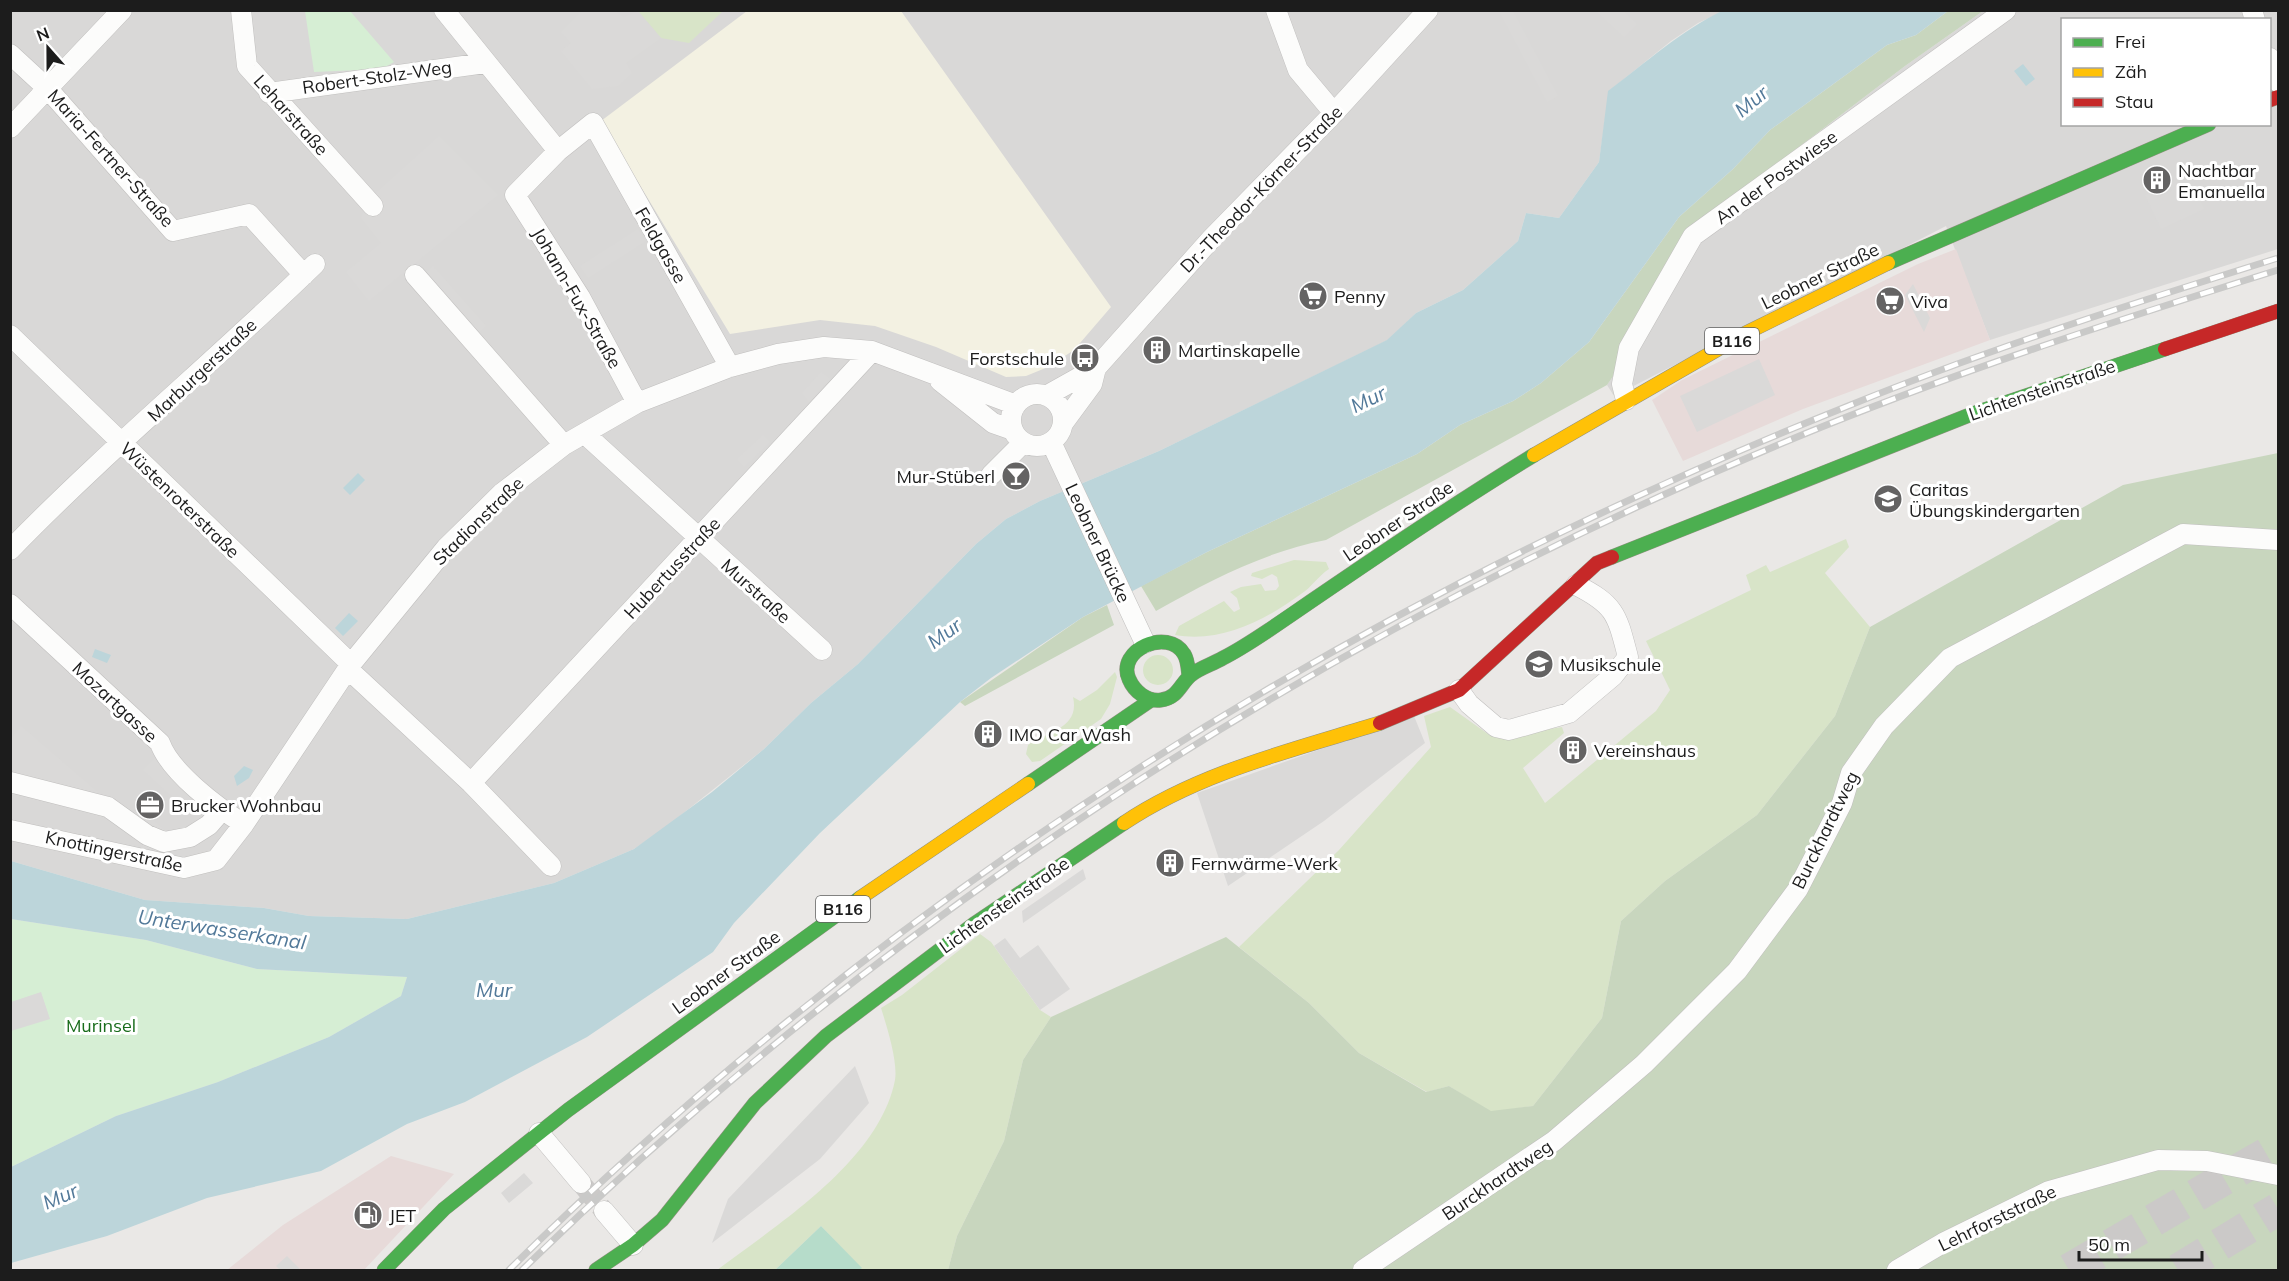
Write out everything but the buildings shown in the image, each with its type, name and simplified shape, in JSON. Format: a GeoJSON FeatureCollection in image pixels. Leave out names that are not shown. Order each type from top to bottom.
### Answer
{"type":"FeatureCollection","features":[{"type":"Feature","properties":{"kind":"main road","name":"Leobner Straße"},"geometry":{"type":"LineString","coordinates":[[1286,617],[1445,510],[1626,400],[1786,311],[1920,247],[2204,126]]}},
{"type":"Feature","properties":{"kind":"main road","name":"Lichtensteinstraße"},"geometry":{"type":"LineString","coordinates":[[596,1270],[633,1245],[662,1220],[755,1103],[826,1036],[974,924],[1149,806],[1207,779],[1397,717],[1459,690],[1520,632],[1576,585],[1597,563],[1972,414],[2278,311]]}},
{"type":"Feature","properties":{"kind":"main road","name":"B116"},"geometry":{"type":"LineString","coordinates":[[1224,641],[1286,617]]}},
{"type":"Feature","properties":{"kind":"main road","name":"B116"},"geometry":{"type":"LineString","coordinates":[[1189,676],[1243,648],[1286,617]]}},
{"type":"Feature","properties":{"kind":"main road"},"geometry":{"type":"LineString","coordinates":[[1110,728],[1130,680],[1129,663],[1132,654],[1145,643],[1163,640],[1180,648],[1186,656],[1189,676],[1185,685],[1171,698],[1151,700],[1142,696],[1130,680]]}},
{"type":"Feature","properties":{"kind":"main road"},"geometry":{"type":"LineString","coordinates":[[1180,648],[1201,645]]}},
{"type":"Feature","properties":{"kind":"main road","name":"Leobner Straße"},"geometry":{"type":"LineString","coordinates":[[384,1270],[444,1209],[539,1133],[827,920],[1151,700]]}},
{"type":"Feature","properties":{"kind":"street"},"geometry":{"type":"LineString","coordinates":[[10,128],[122,10]]}},
{"type":"Feature","properties":{"kind":"street","name":"Leharstraße"},"geometry":{"type":"LineString","coordinates":[[241,10],[247,66],[373,206]]}},
{"type":"Feature","properties":{"kind":"street"},"geometry":{"type":"LineString","coordinates":[[444,10],[558,151]]}},
{"type":"Feature","properties":{"kind":"street"},"geometry":{"type":"LineString","coordinates":[[1276,10],[1298,70],[1334,113]]}},
{"type":"Feature","properties":{"kind":"street","name":"Dr.-Theodor-Körner-Straße"},"geometry":{"type":"LineString","coordinates":[[1046,396],[1096,368],[1212,238],[1334,113],[1428,10]]}},
{"type":"Feature","properties":{"kind":"street","name":"An der Postwiese"},"geometry":{"type":"LineString","coordinates":[[1626,400],[1622,384],[1629,348],[1694,236],[2006,10]]}},
{"type":"Feature","properties":{"kind":"street","name":"Maria-Fertner-Straße"},"geometry":{"type":"LineString","coordinates":[[10,54],[48,88],[173,231],[249,214],[309,269]]}},
{"type":"Feature","properties":{"kind":"street"},"geometry":{"type":"LineString","coordinates":[[2271,61],[2278,82]]}},
{"type":"Feature","properties":{"kind":"street","name":"Robert-Stolz-Weg"},"geometry":{"type":"LineString","coordinates":[[269,93],[485,63]]}},
{"type":"Feature","properties":{"kind":"street","name":"Feldgasse"},"geometry":{"type":"LineString","coordinates":[[558,151],[593,123],[730,367]]}},
{"type":"Feature","properties":{"kind":"street","name":"Johann-Fux-Straße"},"geometry":{"type":"LineString","coordinates":[[558,151],[515,195],[580,297],[637,403]]}},
{"type":"Feature","properties":{"kind":"street","name":"Marburgerstraße"},"geometry":{"type":"LineString","coordinates":[[10,550],[50,509],[213,362],[309,269]]}},
{"type":"Feature","properties":{"kind":"street"},"geometry":{"type":"LineString","coordinates":[[415,275],[564,446]]}},
{"type":"Feature","properties":{"kind":"street","name":"Wüstenroterstraße"},"geometry":{"type":"LineString","coordinates":[[10,335],[349,666]]}},
{"type":"Feature","properties":{"kind":"street","name":"Stadionstraße"},"geometry":{"type":"LineString","coordinates":[[220,864],[349,666],[446,548],[502,493],[564,446],[637,403],[730,367],[778,354],[824,347],[872,351],[1016,405]]}},
{"type":"Feature","properties":{"kind":"street","name":"Hubertusstraße"},"geometry":{"type":"LineString","coordinates":[[471,783],[872,351]]}},
{"type":"Feature","properties":{"kind":"street","name":"Dr.-Theodor-Körner-Straße"},"geometry":{"type":"LineString","coordinates":[[1064,422],[1092,384],[1096,368]]}},
{"type":"Feature","properties":{"kind":"street","name":"Stadionstraße"},"geometry":{"type":"LineString","coordinates":[[927,370],[993,423],[1018,436]]}},
{"type":"Feature","properties":{"kind":"street"},"geometry":{"type":"LineString","coordinates":[[1029,395],[1046,396],[1059,406],[1064,422],[1053,447],[1037,447],[1018,436],[1012,413],[1016,405],[1029,395]]}},
{"type":"Feature","properties":{"kind":"street","name":"Murstraße"},"geometry":{"type":"LineString","coordinates":[[585,434],[822,650]]}},
{"type":"Feature","properties":{"kind":"street"},"geometry":{"type":"LineString","coordinates":[[991,475],[1018,436]]}},
{"type":"Feature","properties":{"kind":"street","name":"Leobner Brücke"},"geometry":{"type":"LineString","coordinates":[[1053,447],[1145,643]]}},
{"type":"Feature","properties":{"kind":"street","name":"Burckhardtweg"},"geometry":{"type":"LineString","coordinates":[[1364,1270],[1554,1141],[1644,1064],[1737,971],[1798,889],[1842,803],[1851,773],[1884,726],[1950,658],[2183,534],[2278,540]]}},
{"type":"Feature","properties":{"kind":"street"},"geometry":{"type":"LineString","coordinates":[[1459,690],[1469,704],[1496,727],[1509,730],[1569,713],[1590,697],[1613,676],[1628,657],[1617,618],[1602,598],[1576,585]]}},
{"type":"Feature","properties":{"kind":"street","name":"Mozartgasse"},"geometry":{"type":"LineString","coordinates":[[10,604],[160,743],[164,755],[222,810],[244,824]]}},
{"type":"Feature","properties":{"kind":"street"},"geometry":{"type":"LineString","coordinates":[[349,666],[471,783],[551,866]]}},
{"type":"Feature","properties":{"kind":"street"},"geometry":{"type":"LineString","coordinates":[[10,782],[108,807],[147,836],[164,842],[190,837],[209,825],[222,810]]}},
{"type":"Feature","properties":{"kind":"street","name":"Knottingerstraße"},"geometry":{"type":"LineString","coordinates":[[10,830],[184,868],[220,864]]}},
{"type":"Feature","properties":{"kind":"street"},"geometry":{"type":"LineString","coordinates":[[539,1133],[581,1183]]}},
{"type":"Feature","properties":{"kind":"street","name":"Lehrforststraße"},"geometry":{"type":"LineString","coordinates":[[1897,1270],[1943,1243],[2049,1191],[2158,1160],[2207,1161],[2278,1175]]}},
{"type":"Feature","properties":{"kind":"street"},"geometry":{"type":"LineString","coordinates":[[604,1211],[633,1245]]}},
{"type":"Feature","properties":{"kind":"shaded area"},"geometry":{"type":"Polygon","coordinates":[[[583,10],[615,11],[623,17],[638,11],[661,38],[626,63],[632,73],[618,86],[592,89],[561,51],[571,43],[561,32],[583,10]]]}},
{"type":"Feature","properties":{"kind":"shaded area"},"geometry":{"type":"Polygon","coordinates":[[[11,11],[1724,11],[1698,23],[1671,41],[1609,91],[1599,162],[1559,218],[1526,213],[1518,241],[1463,290],[1416,313],[1388,340],[1159,451],[1040,501],[1006,519],[976,544],[858,664],[811,703],[764,749],[661,831],[634,849],[554,883],[407,919],[309,916],[264,908],[145,900],[11,861],[11,11]]]}},
{"type":"Feature","properties":{"kind":"shaded area"},"geometry":{"type":"Polygon","coordinates":[[[747,11],[901,11],[1111,307],[1074,350],[1048,367],[1026,376],[1006,377],[936,347],[875,326],[820,320],[730,334],[601,121],[747,11]]]}},
{"type":"Feature","properties":{"kind":"shaded area"},"geometry":{"type":"Polygon","coordinates":[[[1499,11],[1513,11],[1558,96],[1547,102],[1499,11]]]}},
{"type":"Feature","properties":{"kind":"shaded area"},"geometry":{"type":"Polygon","coordinates":[[[1596,11],[1623,11],[1637,24],[1624,37],[1596,11]]]}},
{"type":"Feature","properties":{"kind":"shaded area"},"geometry":{"type":"Polygon","coordinates":[[[1983,11],[2278,11],[2278,249],[1990,340],[1946,226],[1614,396],[1607,385],[1614,375],[1645,304],[1664,265],[1693,228],[1905,66],[1983,11]]]}},
{"type":"Feature","properties":{"kind":"shaded area"},"geometry":{"type":"Polygon","coordinates":[[[439,136],[498,195],[369,301],[346,272],[381,243],[361,218],[368,200],[439,136]]]}},
{"type":"Feature","properties":{"kind":"shaded area"},"geometry":{"type":"Polygon","coordinates":[[[2187,175],[2204,209],[2161,229],[2145,195],[2154,191],[2158,197],[2172,191],[2169,183],[2187,175]]]}},
{"type":"Feature","properties":{"kind":"shaded area"},"geometry":{"type":"Polygon","coordinates":[[[638,229],[646,241],[588,278],[580,266],[638,229]]]}},
{"type":"Feature","properties":{"kind":"shaded area"},"geometry":{"type":"Polygon","coordinates":[[[1956,249],[1990,340],[1803,409],[1683,461],[1652,400],[1682,380],[1918,264],[1956,249]]]}},
{"type":"Feature","properties":{"kind":"shaded area"},"geometry":{"type":"Polygon","coordinates":[[[433,266],[486,326],[477,334],[424,275],[433,266]]]}},
{"type":"Feature","properties":{"kind":"shaded area"},"geometry":{"type":"Polygon","coordinates":[[[1913,284],[1930,318],[1924,332],[1905,295],[1913,284]]]}},
{"type":"Feature","properties":{"kind":"shaded area"},"geometry":{"type":"Polygon","coordinates":[[[1759,359],[1775,395],[1697,432],[1680,396],[1759,359]]]}},
{"type":"Feature","properties":{"kind":"shaded area"},"geometry":{"type":"Polygon","coordinates":[[[821,372],[830,379],[809,402],[802,393],[821,372]]]}},
{"type":"Feature","properties":{"kind":"shaded area"},"geometry":{"type":"Polygon","coordinates":[[[763,435],[770,442],[744,467],[737,459],[763,435]]]}},
{"type":"Feature","properties":{"kind":"shaded area"},"geometry":{"type":"Polygon","coordinates":[[[1414,716],[1425,743],[1324,821],[1228,886],[1197,793],[1414,716]]]}},
{"type":"Feature","properties":{"kind":"shaded area"},"geometry":{"type":"Polygon","coordinates":[[[21,726],[101,795],[15,775],[11,771],[10,740],[21,726]]]}},
{"type":"Feature","properties":{"kind":"shaded area"},"geometry":{"type":"Polygon","coordinates":[[[155,758],[200,802],[190,813],[143,770],[155,758]]]}},
{"type":"Feature","properties":{"kind":"shaded area"},"geometry":{"type":"Polygon","coordinates":[[[144,812],[170,835],[137,820],[144,812]]]}},
{"type":"Feature","properties":{"kind":"shaded area"},"geometry":{"type":"Polygon","coordinates":[[[1083,869],[1086,879],[1023,923],[1022,911],[1083,869]]]}},
{"type":"Feature","properties":{"kind":"shaded area"},"geometry":{"type":"Polygon","coordinates":[[[1005,938],[1020,958],[1038,945],[1070,989],[1040,1010],[994,946],[1005,938]]]}},
{"type":"Feature","properties":{"kind":"shaded area"},"geometry":{"type":"Polygon","coordinates":[[[41,992],[50,1019],[11,1031],[11,1002],[41,992]]]}},
{"type":"Feature","properties":{"kind":"shaded area"},"geometry":{"type":"Polygon","coordinates":[[[855,1066],[869,1103],[820,1159],[712,1243],[728,1199],[855,1066]]]}},
{"type":"Feature","properties":{"kind":"shaded area"},"geometry":{"type":"Polygon","coordinates":[[[391,1156],[454,1174],[364,1270],[227,1270],[283,1225],[391,1156]]]}},
{"type":"Feature","properties":{"kind":"shaded area"},"geometry":{"type":"Polygon","coordinates":[[[524,1173],[533,1183],[509,1203],[501,1193],[524,1173]]]}},
{"type":"Feature","properties":{"kind":"shaded area"},"geometry":{"type":"Polygon","coordinates":[[[287,1256],[301,1270],[280,1270],[276,1266],[287,1256]]]}},
{"type":"Feature","properties":{"kind":"green space"},"geometry":{"type":"Polygon","coordinates":[[[305,11],[350,11],[394,62],[382,69],[314,72],[305,11]]]}},
{"type":"Feature","properties":{"kind":"green space"},"geometry":{"type":"Polygon","coordinates":[[[638,11],[723,11],[689,43],[661,38],[638,11]]]}},
{"type":"Feature","properties":{"kind":"green space"},"geometry":{"type":"Polygon","coordinates":[[[1948,11],[1983,11],[1905,66],[1693,228],[1664,266],[1614,375],[1607,385],[1326,540],[1281,552],[1238,568],[1156,611],[1141,586],[1207,552],[1417,454],[1460,425],[1513,401],[1541,383],[1589,342],[1679,217],[1733,169],[1770,130],[1887,45],[1916,35],[1948,11]]]}},
{"type":"Feature","properties":{"kind":"green space"},"geometry":{"type":"Polygon","coordinates":[[[2278,453],[2278,1270],[948,1270],[957,1236],[1004,1141],[1023,1060],[1051,1017],[1226,937],[1309,1003],[1359,1053],[1426,1092],[1449,1086],[1491,1111],[1533,1106],[1602,1018],[1621,921],[1665,881],[1757,815],[1835,716],[1870,627],[2123,485],[2278,453]]]}},
{"type":"Feature","properties":{"kind":"green space"},"geometry":{"type":"Polygon","coordinates":[[[1846,539],[1849,547],[1825,573],[1870,627],[1835,716],[1757,815],[1665,881],[1621,921],[1602,1018],[1533,1106],[1491,1112],[1449,1086],[1427,1092],[1359,1053],[1309,1003],[1239,947],[1339,850],[1431,747],[1424,716],[1450,707],[1488,734],[1562,727],[1564,733],[1523,768],[1545,803],[1656,711],[1670,690],[1646,641],[1751,590],[1746,575],[1766,565],[1770,572],[1846,539]]]}},
{"type":"Feature","properties":{"kind":"green space"},"geometry":{"type":"Polygon","coordinates":[[[1294,560],[1326,562],[1329,569],[1287,604],[1241,628],[1209,636],[1175,635],[1179,626],[1224,601],[1234,612],[1240,609],[1237,598],[1230,592],[1241,587],[1261,584],[1265,591],[1276,590],[1279,586],[1277,577],[1272,574],[1262,579],[1251,576],[1252,573],[1294,560]]]}},
{"type":"Feature","properties":{"kind":"green space"},"geometry":{"type":"Polygon","coordinates":[[[1107,605],[1114,625],[965,706],[960,702],[1083,617],[1107,605]]]}},
{"type":"Feature","properties":{"kind":"green space"},"geometry":{"type":"Polygon","coordinates":[[[1158,655],[1169,659],[1173,670],[1169,681],[1158,685],[1147,681],[1143,670],[1147,659],[1158,655]]]}},
{"type":"Feature","properties":{"kind":"green space"},"geometry":{"type":"Polygon","coordinates":[[[1115,672],[1117,677],[1110,704],[1101,719],[1040,761],[1032,762],[1026,754],[1028,745],[1067,722],[1072,716],[1073,697],[1080,701],[1097,690],[1115,672]]]}},
{"type":"Feature","properties":{"kind":"green space","name":"Murinsel"},"geometry":{"type":"Polygon","coordinates":[[[11,919],[146,940],[257,969],[407,977],[401,996],[329,1037],[218,1082],[116,1116],[11,1167],[11,919]]]}},
{"type":"Feature","properties":{"kind":"green space"},"geometry":{"type":"Polygon","coordinates":[[[980,934],[991,942],[1040,1010],[1051,1017],[1023,1060],[1004,1141],[957,1236],[948,1270],[859,1270],[861,1268],[821,1226],[775,1270],[717,1270],[796,1211],[848,1164],[869,1137],[885,1110],[895,1080],[893,1054],[881,1008],[902,995],[980,934]]]}},
{"type":"Feature","properties":{"kind":"green space"},"geometry":{"type":"Polygon","coordinates":[[[821,1226],[862,1268],[859,1270],[775,1270],[821,1226]]]}},
{"type":"Feature","properties":{"kind":"water","name":"Mur"},"geometry":{"type":"Polygon","coordinates":[[[1724,10],[1948,11],[1916,35],[1887,45],[1770,130],[1733,169],[1679,217],[1589,342],[1541,383],[1513,401],[1460,425],[1417,454],[1207,552],[1083,617],[991,678],[960,702],[820,833],[734,923],[713,952],[587,1037],[465,1102],[407,1124],[321,1171],[207,1198],[107,1236],[11,1263],[11,1167],[116,1116],[218,1082],[329,1037],[401,996],[407,977],[257,969],[146,940],[11,919],[11,861],[145,900],[264,908],[309,916],[407,919],[554,883],[634,849],[712,792],[764,749],[811,703],[858,664],[976,544],[1006,519],[1040,501],[1159,451],[1387,340],[1416,313],[1463,290],[1518,241],[1526,213],[1559,218],[1599,162],[1608,91],[1678,37],[1724,10]]]}},
{"type":"Feature","properties":{"kind":"water"},"geometry":{"type":"Polygon","coordinates":[[[2023,64],[2035,79],[2026,86],[2014,71],[2023,64]]]}},
{"type":"Feature","properties":{"kind":"water"},"geometry":{"type":"Polygon","coordinates":[[[358,473],[365,480],[350,495],[343,488],[358,473]]]}},
{"type":"Feature","properties":{"kind":"water"},"geometry":{"type":"Polygon","coordinates":[[[349,613],[358,621],[343,636],[335,628],[349,613]]]}},
{"type":"Feature","properties":{"kind":"water"},"geometry":{"type":"Polygon","coordinates":[[[95,649],[111,655],[107,663],[92,657],[95,649]]]}},
{"type":"Feature","properties":{"kind":"water"},"geometry":{"type":"Polygon","coordinates":[[[244,766],[253,770],[249,778],[237,786],[234,776],[244,766]]]}},
{"type":"Feature","properties":{"kind":"tunnel"},"geometry":{"type":"LineString","coordinates":[[2069,1270],[2278,1147]]}},
{"type":"Feature","properties":{"kind":"tunnel"},"geometry":{"type":"LineString","coordinates":[[581,1183],[604,1211]]}},
{"type":"Feature","properties":{"kind":"tunnel"},"geometry":{"type":"LineString","coordinates":[[2178,1270],[2278,1209]]}},
{"type":"Feature","properties":{"kind":"railway"},"geometry":{"type":"LineString","coordinates":[[509,1270],[656,1133],[809,1004],[969,883],[1135,771],[1306,667],[1482,572],[1663,485],[1848,406],[2008,346],[2278,258]]}},
{"type":"Feature","properties":{"kind":"railway"},"geometry":{"type":"LineString","coordinates":[[522,1270],[661,1141],[807,1019],[958,904],[1114,796],[1275,696],[1441,604],[1611,519],[1785,442],[1968,372],[2278,270]]}},
{"type":"Feature","properties":{"kind":"traffic: fast"},"geometry":{"type":"LineString","coordinates":[[1888,263],[2204,126]]}},
{"type":"Feature","properties":{"kind":"traffic: fast"},"geometry":{"type":"LineString","coordinates":[[1612,557],[1972,414],[2165,349]]}},
{"type":"Feature","properties":{"kind":"traffic: fast"},"geometry":{"type":"LineString","coordinates":[[1189,676],[1184,654],[1177,646],[1167,642],[1156,642],[1136,651],[1127,668],[1131,683],[1142,695],[1156,700],[1171,697],[1194,673],[1252,641],[1534,455]]}},
{"type":"Feature","properties":{"kind":"traffic: fast"},"geometry":{"type":"LineString","coordinates":[[1028,784],[1151,700]]}},
{"type":"Feature","properties":{"kind":"traffic: fast"},"geometry":{"type":"LineString","coordinates":[[596,1270],[633,1245],[662,1220],[755,1103],[826,1036],[974,924],[1124,823]]}},
{"type":"Feature","properties":{"kind":"traffic: fast"},"geometry":{"type":"LineString","coordinates":[[384,1270],[444,1209],[568,1110],[860,898]]}},
{"type":"Feature","properties":{"kind":"traffic: slow"},"geometry":{"type":"LineString","coordinates":[[1534,455],[1746,333],[1888,263]]}},
{"type":"Feature","properties":{"kind":"traffic: slow"},"geometry":{"type":"LineString","coordinates":[[1124,823],[1153,805],[1215,776],[1380,723]]}},
{"type":"Feature","properties":{"kind":"traffic: slow"},"geometry":{"type":"LineString","coordinates":[[860,898],[1028,784]]}},
{"type":"Feature","properties":{"kind":"traffic: jam"},"geometry":{"type":"LineString","coordinates":[[2271,100],[2278,97]]}},
{"type":"Feature","properties":{"kind":"traffic: jam"},"geometry":{"type":"LineString","coordinates":[[2165,349],[2278,311]]}},
{"type":"Feature","properties":{"kind":"traffic: jam"},"geometry":{"type":"LineString","coordinates":[[1380,723],[1459,690],[1597,563],[1612,557]]}},
{"type":"Feature","properties":{"kind":"place","name":"Nachtbar Emanuella"},"geometry":{"type":"Point","coordinates":[2157,180]}},
{"type":"Feature","properties":{"kind":"place","name":"Penny"},"geometry":{"type":"Point","coordinates":[1313,296]}},
{"type":"Feature","properties":{"kind":"place","name":"Viva"},"geometry":{"type":"Point","coordinates":[1890,301]}},
{"type":"Feature","properties":{"kind":"place","name":"Martinskapelle"},"geometry":{"type":"Point","coordinates":[1157,350]}},
{"type":"Feature","properties":{"kind":"place","name":"Forstschule"},"geometry":{"type":"Point","coordinates":[1085,358]}},
{"type":"Feature","properties":{"kind":"place","name":"Mur-Stüberl"},"geometry":{"type":"Point","coordinates":[1016,476]}},
{"type":"Feature","properties":{"kind":"place","name":"Caritas Übungskindergarten"},"geometry":{"type":"Point","coordinates":[1888,499]}},
{"type":"Feature","properties":{"kind":"place","name":"Musikschule"},"geometry":{"type":"Point","coordinates":[1539,664]}},
{"type":"Feature","properties":{"kind":"place","name":"IMO Car Wash"},"geometry":{"type":"Point","coordinates":[988,734]}},
{"type":"Feature","properties":{"kind":"place","name":"Vereinshaus"},"geometry":{"type":"Point","coordinates":[1573,750]}},
{"type":"Feature","properties":{"kind":"place","name":"Brucker Wohnbau"},"geometry":{"type":"Point","coordinates":[150,805]}},
{"type":"Feature","properties":{"kind":"place","name":"Fernwärme-Werk"},"geometry":{"type":"Point","coordinates":[1170,863]}},
{"type":"Feature","properties":{"kind":"place","name":"JET"},"geometry":{"type":"Point","coordinates":[368,1215]}},
{"type":"Feature","properties":{"kind":"water label","name":"Unterwasserkanal"},"geometry":{"type":"Point","coordinates":[222,929]}}]}
